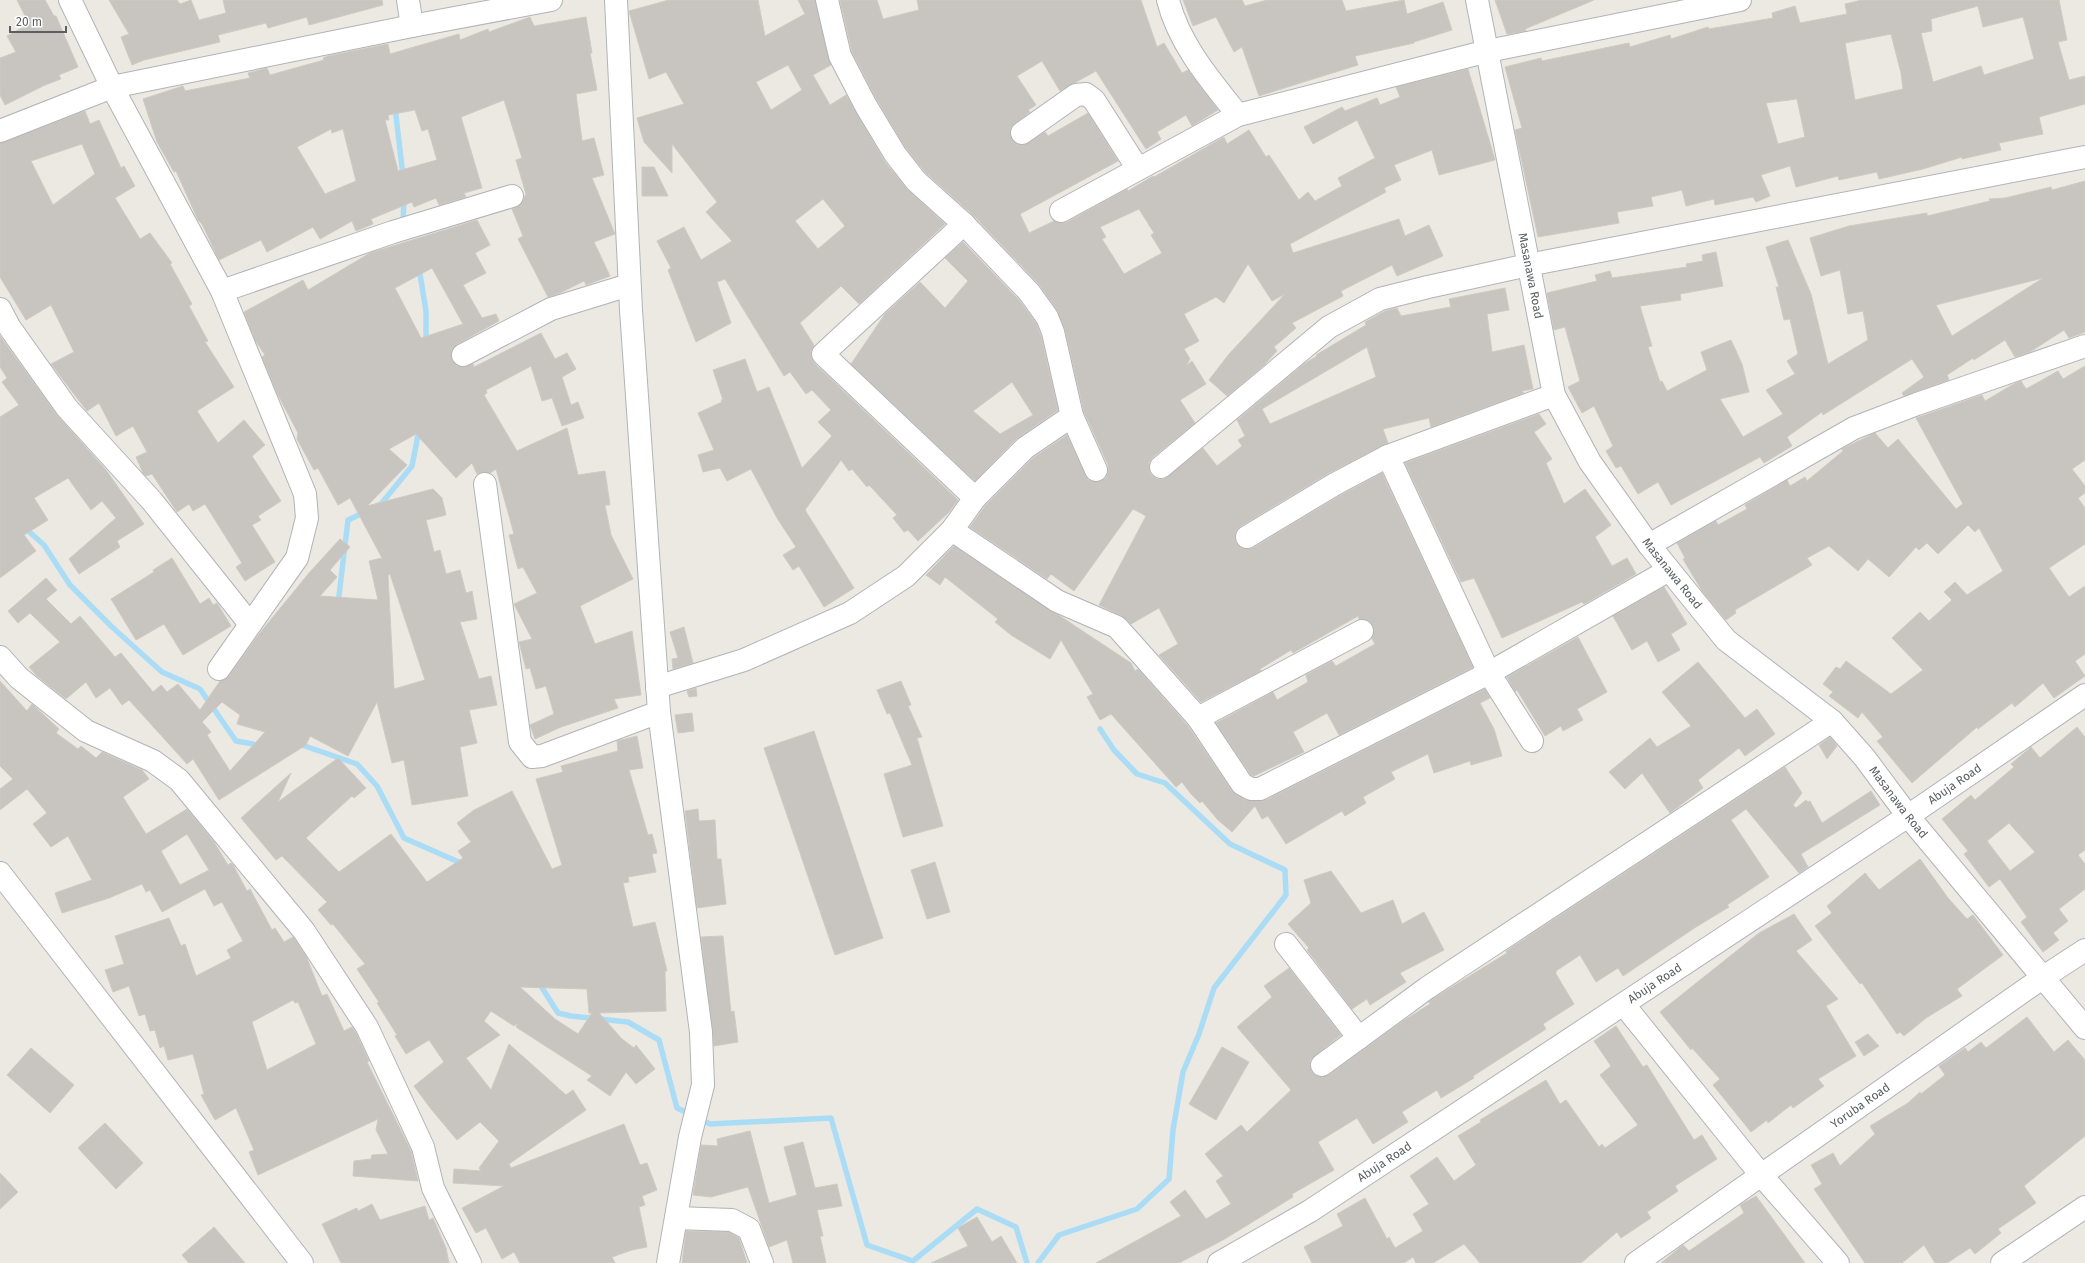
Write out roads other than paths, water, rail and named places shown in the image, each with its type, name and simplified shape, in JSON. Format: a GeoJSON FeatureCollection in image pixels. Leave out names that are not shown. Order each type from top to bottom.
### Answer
{"type":"FeatureCollection","features":[{"type":"Feature","properties":{"kind":"street"},"geometry":{"type":"LineString","coordinates":[[70,0],[112,87],[222,292],[305,494],[307,518],[297,558],[220,669]]}},
{"type":"Feature","properties":{"kind":"street"},"geometry":{"type":"LineString","coordinates":[[408,0],[412,26]]}},
{"type":"Feature","properties":{"kind":"street"},"geometry":{"type":"LineString","coordinates":[[0,131],[112,87],[412,26],[551,0]]}},
{"type":"Feature","properties":{"kind":"street"},"geometry":{"type":"LineString","coordinates":[[616,0],[629,285],[659,712],[701,1032],[703,1085],[696,1114],[668,1263]]}},
{"type":"Feature","properties":{"kind":"street"},"geometry":{"type":"LineString","coordinates":[[827,0],[840,56],[866,106],[888,142],[916,181],[964,224],[1029,292],[1047,317],[1053,332],[1072,416],[1096,470]]}},
{"type":"Feature","properties":{"kind":"street"},"geometry":{"type":"LineString","coordinates":[[1168,0],[1183,36],[1201,68],[1238,115]]}},
{"type":"Feature","properties":{"kind":"street","name":"Masanawa Road"},"geometry":{"type":"LineString","coordinates":[[1477,0],[1554,395],[1590,462],[1649,545],[1722,634],[1832,721],[1864,757],[1908,816],[2085,1028]]}},
{"type":"Feature","properties":{"kind":"street"},"geometry":{"type":"LineString","coordinates":[[1061,211],[1238,115],[1488,51],[1740,0]]}},
{"type":"Feature","properties":{"kind":"street"},"geometry":{"type":"LineString","coordinates":[[1022,133],[1076,95],[1086,94],[1094,100],[1138,169]]}},
{"type":"Feature","properties":{"kind":"street"},"geometry":{"type":"LineString","coordinates":[[1161,467],[1335,323],[1380,300],[1428,287],[1528,265],[2085,157]]}},
{"type":"Feature","properties":{"kind":"street"},"geometry":{"type":"LineString","coordinates":[[222,292],[403,229],[512,196]]}},
{"type":"Feature","properties":{"kind":"street"},"geometry":{"type":"LineString","coordinates":[[964,224],[823,354],[975,498]]}},
{"type":"Feature","properties":{"kind":"street"},"geometry":{"type":"LineString","coordinates":[[463,355],[551,309],[629,285]]}},
{"type":"Feature","properties":{"kind":"street"},"geometry":{"type":"LineString","coordinates":[[0,310],[10,328],[67,408],[152,501],[250,624]]}},
{"type":"Feature","properties":{"kind":"street"},"geometry":{"type":"LineString","coordinates":[[1649,545],[1854,428],[1917,404],[2085,346]]}},
{"type":"Feature","properties":{"kind":"street"},"geometry":{"type":"LineString","coordinates":[[1247,537],[1335,484],[1388,456],[1554,395]]}},
{"type":"Feature","properties":{"kind":"street"},"geometry":{"type":"LineString","coordinates":[[657,687],[744,660],[850,613],[906,576],[952,530],[975,498],[1025,448],[1072,416]]}},
{"type":"Feature","properties":{"kind":"street"},"geometry":{"type":"LineString","coordinates":[[1388,456],[1489,674],[1532,741]]}},
{"type":"Feature","properties":{"kind":"street"},"geometry":{"type":"LineString","coordinates":[[484,484],[520,742],[532,757],[542,756],[659,712]]}},
{"type":"Feature","properties":{"kind":"street"},"geometry":{"type":"LineString","coordinates":[[952,530],[1057,601],[1117,627],[1198,718],[1242,784],[1252,789],[1260,789],[1489,674],[1669,570]]}},
{"type":"Feature","properties":{"kind":"street"},"geometry":{"type":"LineString","coordinates":[[1198,718],[1362,631]]}},
{"type":"Feature","properties":{"kind":"street"},"geometry":{"type":"LineString","coordinates":[[0,657],[19,678],[86,731],[153,761],[179,780],[304,931],[367,1027],[423,1147],[433,1188],[470,1263]]}},
{"type":"Feature","properties":{"kind":"street","name":"Abuja Road"},"geometry":{"type":"LineString","coordinates":[[1219,1263],[1310,1211],[1908,816],[2085,695]]}},
{"type":"Feature","properties":{"kind":"street"},"geometry":{"type":"LineString","coordinates":[[1322,1065],[1427,988],[1832,721]]}},
{"type":"Feature","properties":{"kind":"street"},"geometry":{"type":"LineString","coordinates":[[0,873],[302,1263]]}},
{"type":"Feature","properties":{"kind":"street"},"geometry":{"type":"LineString","coordinates":[[1286,944],[1359,1038]]}},
{"type":"Feature","properties":{"kind":"street","name":"Yoruba Road"},"geometry":{"type":"LineString","coordinates":[[1636,1263],[2042,978],[2085,950]]}},
{"type":"Feature","properties":{"kind":"street"},"geometry":{"type":"LineString","coordinates":[[1624,1005],[1762,1176],[1838,1263]]}},
{"type":"Feature","properties":{"kind":"street"},"geometry":{"type":"LineString","coordinates":[[2002,1263],[2085,1207]]}},
{"type":"Feature","properties":{"kind":"street"},"geometry":{"type":"LineString","coordinates":[[676,1218],[732,1220],[749,1229],[762,1263]]}},
{"type":"Feature","properties":{"kind":"waterway"},"geometry":{"type":"LineString","coordinates":[[395,107],[403,176]]}},
{"type":"Feature","properties":{"kind":"waterway"},"geometry":{"type":"LineString","coordinates":[[403,223],[404,198]]}},
{"type":"Feature","properties":{"kind":"waterway"},"geometry":{"type":"LineString","coordinates":[[419,268],[426,311],[426,342]]}},
{"type":"Feature","properties":{"kind":"waterway"},"geometry":{"type":"LineString","coordinates":[[378,505],[381,504],[412,466],[419,430]]}},
{"type":"Feature","properties":{"kind":"waterway"},"geometry":{"type":"LineString","coordinates":[[338,604],[348,520],[365,512]]}},
{"type":"Feature","properties":{"kind":"waterway"},"geometry":{"type":"LineString","coordinates":[[24,527],[44,545],[70,585],[112,627],[162,672],[200,689],[236,741],[253,744],[261,748]]}},
{"type":"Feature","properties":{"kind":"waterway"},"geometry":{"type":"LineString","coordinates":[[1038,1263],[1059,1235],[1137,1209],[1169,1179],[1173,1130],[1183,1072],[1199,1034],[1214,988],[1286,895],[1285,870],[1230,844],[1165,783],[1137,774],[1114,750],[1100,729]]}},
{"type":"Feature","properties":{"kind":"waterway"},"geometry":{"type":"LineString","coordinates":[[299,744],[357,764],[377,786],[404,838],[461,863],[463,866]]}},
{"type":"Feature","properties":{"kind":"waterway"},"geometry":{"type":"LineString","coordinates":[[539,983],[558,1013],[571,1016],[628,1022],[659,1040],[677,1108],[692,1115]]}},
{"type":"Feature","properties":{"kind":"waterway"},"geometry":{"type":"LineString","coordinates":[[699,1119],[710,1124],[831,1118],[867,1245],[913,1261],[977,1209],[1016,1227],[1027,1263]]}}]}
